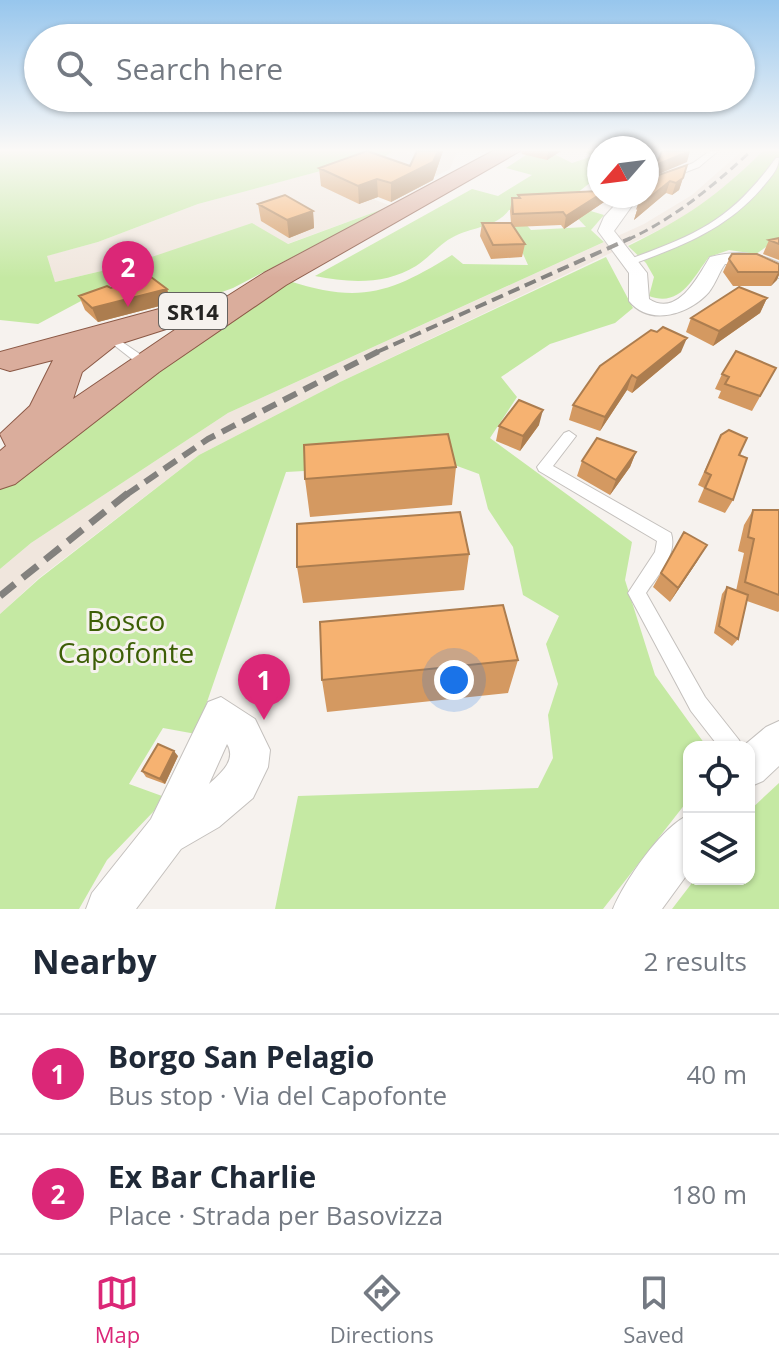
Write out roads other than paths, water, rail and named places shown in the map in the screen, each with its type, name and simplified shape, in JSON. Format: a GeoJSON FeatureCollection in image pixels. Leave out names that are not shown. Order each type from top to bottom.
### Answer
{"type":"FeatureCollection","features":[{"type":"Feature","properties":{"kind":"main road","name":"SR14"},"geometry":{"type":"LineString","coordinates":[[146,364],[275,279],[431,193]]}},
{"type":"Feature","properties":{"kind":"main road","name":"SR14"},"geometry":{"type":"LineString","coordinates":[[109,336],[205,307],[275,279]]}},
{"type":"Feature","properties":{"kind":"main road"},"geometry":{"type":"LineString","coordinates":[[2,368],[109,336]]}},
{"type":"Feature","properties":{"kind":"main road"},"geometry":{"type":"LineString","coordinates":[[0,446],[44,415],[73,361],[109,336]]}},
{"type":"Feature","properties":{"kind":"main road"},"geometry":{"type":"LineString","coordinates":[[2,368],[60,381],[93,381],[146,364]]}},
{"type":"Feature","properties":{"kind":"main road"},"geometry":{"type":"LineString","coordinates":[[0,473],[146,364]]}},
{"type":"Feature","properties":{"kind":"main road"},"geometry":{"type":"LineString","coordinates":[[0,446],[33,404],[29,388],[2,368]]}},
{"type":"Feature","properties":{"kind":"main road"},"geometry":{"type":"LineString","coordinates":[[51,435],[67,407],[69,393],[60,381]]}},
{"type":"Feature","properties":{"kind":"street"},"geometry":{"type":"LineString","coordinates":[[620,208],[610,220],[606,231],[630,262],[641,285],[639,301],[655,311],[690,298],[701,289],[716,261],[726,258],[756,259],[779,272]]}},
{"type":"Feature","properties":{"kind":"street"},"geometry":{"type":"LineString","coordinates":[[755,762],[779,740]]}},
{"type":"Feature","properties":{"kind":"street"},"geometry":{"type":"LineString","coordinates":[[108,909],[166,834]]}},
{"type":"Feature","properties":{"kind":"street"},"geometry":{"type":"LineString","coordinates":[[635,909],[683,844]]}},
{"type":"Feature","properties":{"kind":"lane"},"geometry":{"type":"LineString","coordinates":[[630,262],[700,235],[728,219],[754,193]]}},
{"type":"Feature","properties":{"kind":"lane"},"geometry":{"type":"LineString","coordinates":[[109,336],[146,364]]}},
{"type":"Feature","properties":{"kind":"lane"},"geometry":{"type":"LineString","coordinates":[[569,436],[544,467],[665,538],[663,554],[637,593],[698,704],[727,741]]}},
{"type":"Feature","properties":{"kind":"railway"},"geometry":{"type":"LineString","coordinates":[[627,240],[661,222],[701,193]]}},
{"type":"Feature","properties":{"kind":"railway"},"geometry":{"type":"LineString","coordinates":[[378,352],[631,238]]}},
{"type":"Feature","properties":{"kind":"railway"},"geometry":{"type":"LineString","coordinates":[[126,495],[208,439],[378,352]]}},
{"type":"Feature","properties":{"kind":"railway"},"geometry":{"type":"LineString","coordinates":[[0,596],[128,493]]}},
{"type":"Feature","properties":{"kind":"place","name":"Ex Bar Charlie"},"geometry":{"type":"Point","coordinates":[128,307]}},
{"type":"Feature","properties":{"kind":"place","name":"Borgo San Pelagio"},"geometry":{"type":"Point","coordinates":[264,720]}},
{"type":"Feature","properties":{"kind":"park label","name":"Bosco Capofonte"},"geometry":{"type":"Point","coordinates":[126,636]}}]}
